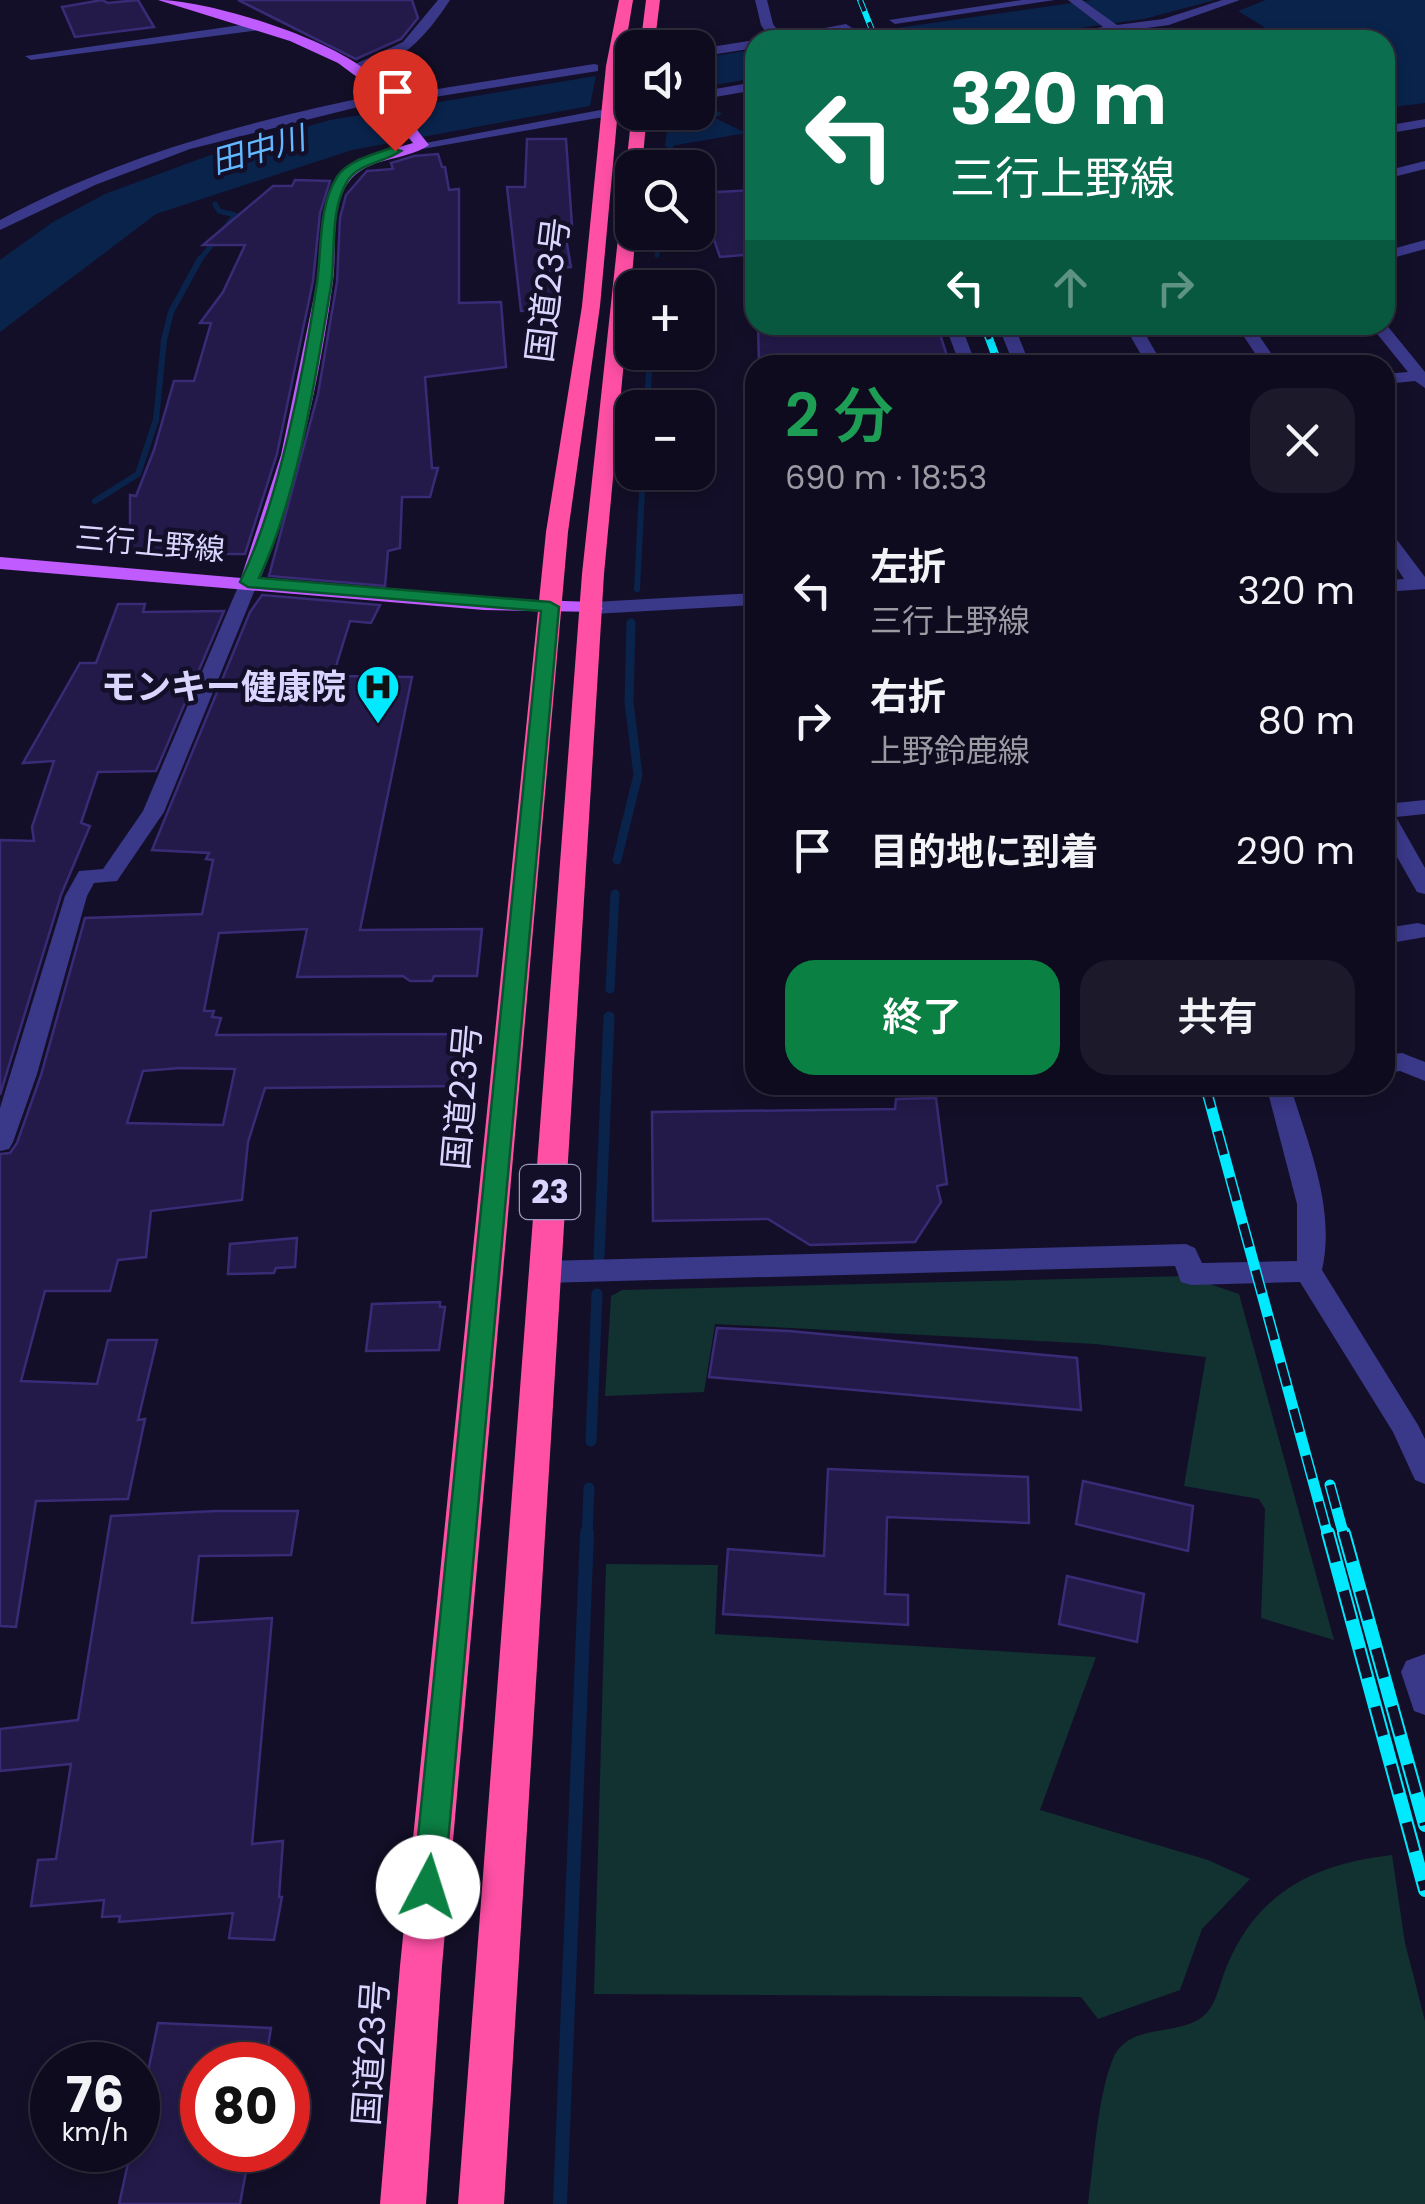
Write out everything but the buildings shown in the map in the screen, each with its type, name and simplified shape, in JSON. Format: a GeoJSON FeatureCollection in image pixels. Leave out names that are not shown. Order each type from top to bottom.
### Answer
{"type":"FeatureCollection","features":[{"type":"Feature","properties":{"kind":"highway","name":"国道23号"},"geometry":{"type":"LineString","coordinates":[[621,30],[626,0]]}},
{"type":"Feature","properties":{"kind":"highway"},"geometry":{"type":"LineString","coordinates":[[650,30],[654,0]]}},
{"type":"Feature","properties":{"kind":"highway","name":"国道23号"},"geometry":{"type":"LineString","coordinates":[[403,2204],[420,1966],[557,532],[615,130]]}},
{"type":"Feature","properties":{"kind":"highway","name":"国道23号"},"geometry":{"type":"LineString","coordinates":[[482,2204],[593,574],[625,250]]}},
{"type":"Feature","properties":{"kind":"main road"},"geometry":{"type":"LineString","coordinates":[[164,0],[292,39],[356,69],[419,142],[363,162],[340,183],[330,214],[324,282],[290,455],[260,557],[248,582]]}},
{"type":"Feature","properties":{"kind":"main road","name":"三行上野線"},"geometry":{"type":"LineString","coordinates":[[0,563],[593,608]]}},
{"type":"Feature","properties":{"kind":"street"},"geometry":{"type":"LineString","coordinates":[[356,69],[405,50],[417,40],[444,0]]}},
{"type":"Feature","properties":{"kind":"street"},"geometry":{"type":"LineString","coordinates":[[761,0],[771,30]]}},
{"type":"Feature","properties":{"kind":"street"},"geometry":{"type":"LineString","coordinates":[[895,20],[1049,0]]}},
{"type":"Feature","properties":{"kind":"street"},"geometry":{"type":"LineString","coordinates":[[1074,0],[1117,30]]}},
{"type":"Feature","properties":{"kind":"street"},"geometry":{"type":"LineString","coordinates":[[1102,30],[1165,22],[1234,0]]}},
{"type":"Feature","properties":{"kind":"street"},"geometry":{"type":"LineString","coordinates":[[31,56],[256,27]]}},
{"type":"Feature","properties":{"kind":"street"},"geometry":{"type":"LineString","coordinates":[[835,30],[846,28]]}},
{"type":"Feature","properties":{"kind":"street"},"geometry":{"type":"LineString","coordinates":[[715,50],[745,46]]}},
{"type":"Feature","properties":{"kind":"street"},"geometry":{"type":"LineString","coordinates":[[0,226],[65,194],[215,137],[306,111],[594,68]]}},
{"type":"Feature","properties":{"kind":"street"},"geometry":{"type":"LineString","coordinates":[[715,93],[745,88]]}},
{"type":"Feature","properties":{"kind":"street"},"geometry":{"type":"LineString","coordinates":[[419,142],[615,110]]}},
{"type":"Feature","properties":{"kind":"street"},"geometry":{"type":"LineString","coordinates":[[1395,128],[1425,123]]}},
{"type":"Feature","properties":{"kind":"street"},"geometry":{"type":"LineString","coordinates":[[1395,173],[1425,166]]}},
{"type":"Feature","properties":{"kind":"street"},"geometry":{"type":"LineString","coordinates":[[1395,175],[1425,186]]}},
{"type":"Feature","properties":{"kind":"street"},"geometry":{"type":"LineString","coordinates":[[1395,253],[1425,244]]}},
{"type":"Feature","properties":{"kind":"street"},"geometry":{"type":"LineString","coordinates":[[1386,335],[1422,380]]}},
{"type":"Feature","properties":{"kind":"street"},"geometry":{"type":"LineString","coordinates":[[1395,379],[1422,380]]}},
{"type":"Feature","properties":{"kind":"street"},"geometry":{"type":"LineString","coordinates":[[1395,549],[1421,584]]}},
{"type":"Feature","properties":{"kind":"street"},"geometry":{"type":"LineString","coordinates":[[1,1134],[25,1074],[76,896],[87,876],[109,876],[153,812],[248,582]]}},
{"type":"Feature","properties":{"kind":"street"},"geometry":{"type":"LineString","coordinates":[[1395,585],[1421,584]]}},
{"type":"Feature","properties":{"kind":"street"},"geometry":{"type":"LineString","coordinates":[[593,608],[745,600]]}},
{"type":"Feature","properties":{"kind":"street"},"geometry":{"type":"LineString","coordinates":[[1395,812],[1425,807]]}},
{"type":"Feature","properties":{"kind":"street"},"geometry":{"type":"LineString","coordinates":[[1395,832],[1425,887]]}},
{"type":"Feature","properties":{"kind":"street"},"geometry":{"type":"LineString","coordinates":[[1395,934],[1418,931]]}},
{"type":"Feature","properties":{"kind":"street"},"geometry":{"type":"LineString","coordinates":[[1395,1063],[1425,1072]]}},
{"type":"Feature","properties":{"kind":"street"},"geometry":{"type":"LineString","coordinates":[[1281,1095],[1305,1185],[1316,1251],[1308,1271]]}},
{"type":"Feature","properties":{"kind":"street"},"geometry":{"type":"LineString","coordinates":[[544,1272],[1186,1255],[1191,1274],[1308,1271]]}},
{"type":"Feature","properties":{"kind":"street"},"geometry":{"type":"LineString","coordinates":[[1308,1271],[1404,1424],[1425,1472]]}},
{"type":"Feature","properties":{"kind":"street"},"geometry":{"type":"LineString","coordinates":[[1425,1669],[1416,1672],[1425,1700]]}},
{"type":"Feature","properties":{"kind":"green space"},"geometry":{"type":"Polygon","coordinates":[[[1186,1276],[1239,1294],[1334,1640],[1261,1618],[1265,1509],[1259,1499],[1184,1486],[1206,1357],[1095,1344],[715,1324],[704,1392],[605,1396],[611,1296],[622,1290],[1186,1276]]]}},
{"type":"Feature","properties":{"kind":"green space"},"geometry":{"type":"Polygon","coordinates":[[[606,1564],[718,1565],[715,1634],[1096,1657],[1040,1810],[1208,1860],[1250,1879],[1202,1929],[1180,1990],[1098,2019],[1081,1997],[594,1994],[606,1564]]]}},
{"type":"Feature","properties":{"kind":"green space"},"geometry":{"type":"Polygon","coordinates":[[[1392,1855],[1405,1943],[1425,2021],[1425,2204],[1088,2204],[1103,2094],[1119,2049],[1138,2036],[1187,2025],[1204,2016],[1213,2004],[1239,1942],[1254,1920],[1291,1886],[1338,1866],[1392,1855]]]}},
{"type":"Feature","properties":{"kind":"water"},"geometry":{"type":"Polygon","coordinates":[[[1093,0],[1215,0],[1144,19],[1065,30],[882,30],[1093,0]]]}},
{"type":"Feature","properties":{"kind":"water"},"geometry":{"type":"Polygon","coordinates":[[[1266,0],[1425,0],[1425,103],[1395,107],[1395,30],[1269,30],[1238,11],[1266,0]]]}},
{"type":"Feature","properties":{"kind":"water"},"geometry":{"type":"Polygon","coordinates":[[[745,51],[745,80],[715,85],[715,56],[745,51]]]}},
{"type":"Feature","properties":{"kind":"water","name":"田中川"},"geometry":{"type":"Polygon","coordinates":[[[615,73],[615,101],[352,150],[156,214],[0,332],[0,260],[53,222],[105,194],[213,154],[330,120],[615,73]]]}},
{"type":"Feature","properties":{"kind":"water"},"geometry":{"type":"Polygon","coordinates":[[[715,118],[745,133],[745,133],[665,147],[667,130],[715,130],[715,118]]]}},
{"type":"Feature","properties":{"kind":"pier"},"geometry":{"type":"Polygon","coordinates":[[[615,67],[615,106],[589,111],[597,70],[615,67]]]}},
{"type":"Feature","properties":{"kind":"waterway"},"geometry":{"type":"LineString","coordinates":[[670,150],[678,136]]}},
{"type":"Feature","properties":{"kind":"waterway"},"geometry":{"type":"LineString","coordinates":[[199,261],[235,215],[219,211],[215,204]]}},
{"type":"Feature","properties":{"kind":"waterway"},"geometry":{"type":"LineString","coordinates":[[657,250],[657,255]]}},
{"type":"Feature","properties":{"kind":"waterway"},"geometry":{"type":"LineString","coordinates":[[95,501],[138,474],[156,420],[164,340],[171,312],[200,259]]}},
{"type":"Feature","properties":{"kind":"waterway"},"geometry":{"type":"LineString","coordinates":[[648,390],[649,370]]}},
{"type":"Feature","properties":{"kind":"waterway"},"geometry":{"type":"LineString","coordinates":[[637,589],[642,490]]}},
{"type":"Feature","properties":{"kind":"waterway"},"geometry":{"type":"LineString","coordinates":[[617,860],[638,775],[629,702],[631,623]]}},
{"type":"Feature","properties":{"kind":"waterway"},"geometry":{"type":"LineString","coordinates":[[610,989],[615,894]]}},
{"type":"Feature","properties":{"kind":"waterway"},"geometry":{"type":"LineString","coordinates":[[599,1257],[609,1017]]}},
{"type":"Feature","properties":{"kind":"waterway"},"geometry":{"type":"LineString","coordinates":[[591,1441],[597,1294]]}},
{"type":"Feature","properties":{"kind":"waterway"},"geometry":{"type":"LineString","coordinates":[[587,1536],[589,1488]]}},
{"type":"Feature","properties":{"kind":"waterway"},"geometry":{"type":"LineString","coordinates":[[560,2204],[587,1533]]}},
{"type":"Feature","properties":{"kind":"railway"},"geometry":{"type":"LineString","coordinates":[[860,0],[872,30]]}},
{"type":"Feature","properties":{"kind":"railway"},"geometry":{"type":"LineString","coordinates":[[988,335],[995,355]]}},
{"type":"Feature","properties":{"kind":"railway"},"geometry":{"type":"LineString","coordinates":[[1208,1095],[1328,1536]]}},
{"type":"Feature","properties":{"kind":"railway"},"geometry":{"type":"LineString","coordinates":[[1330,1485],[1344,1536]]}},
{"type":"Feature","properties":{"kind":"railway"},"geometry":{"type":"LineString","coordinates":[[1328,1533],[1425,1890]]}},
{"type":"Feature","properties":{"kind":"railway"},"geometry":{"type":"LineString","coordinates":[[1344,1533],[1425,1825]]}},
{"type":"Feature","properties":{"kind":"place","name":"モンキー健康院"},"geometry":{"type":"Point","coordinates":[378,725]}},
{"type":"Feature","properties":{"kind":"route"},"geometry":{"type":"LineString","coordinates":[[395,151],[356,166],[344,176],[338,190],[330,214],[324,282],[290,455],[260,557],[248,582],[550,607],[428,1887]]}}]}
